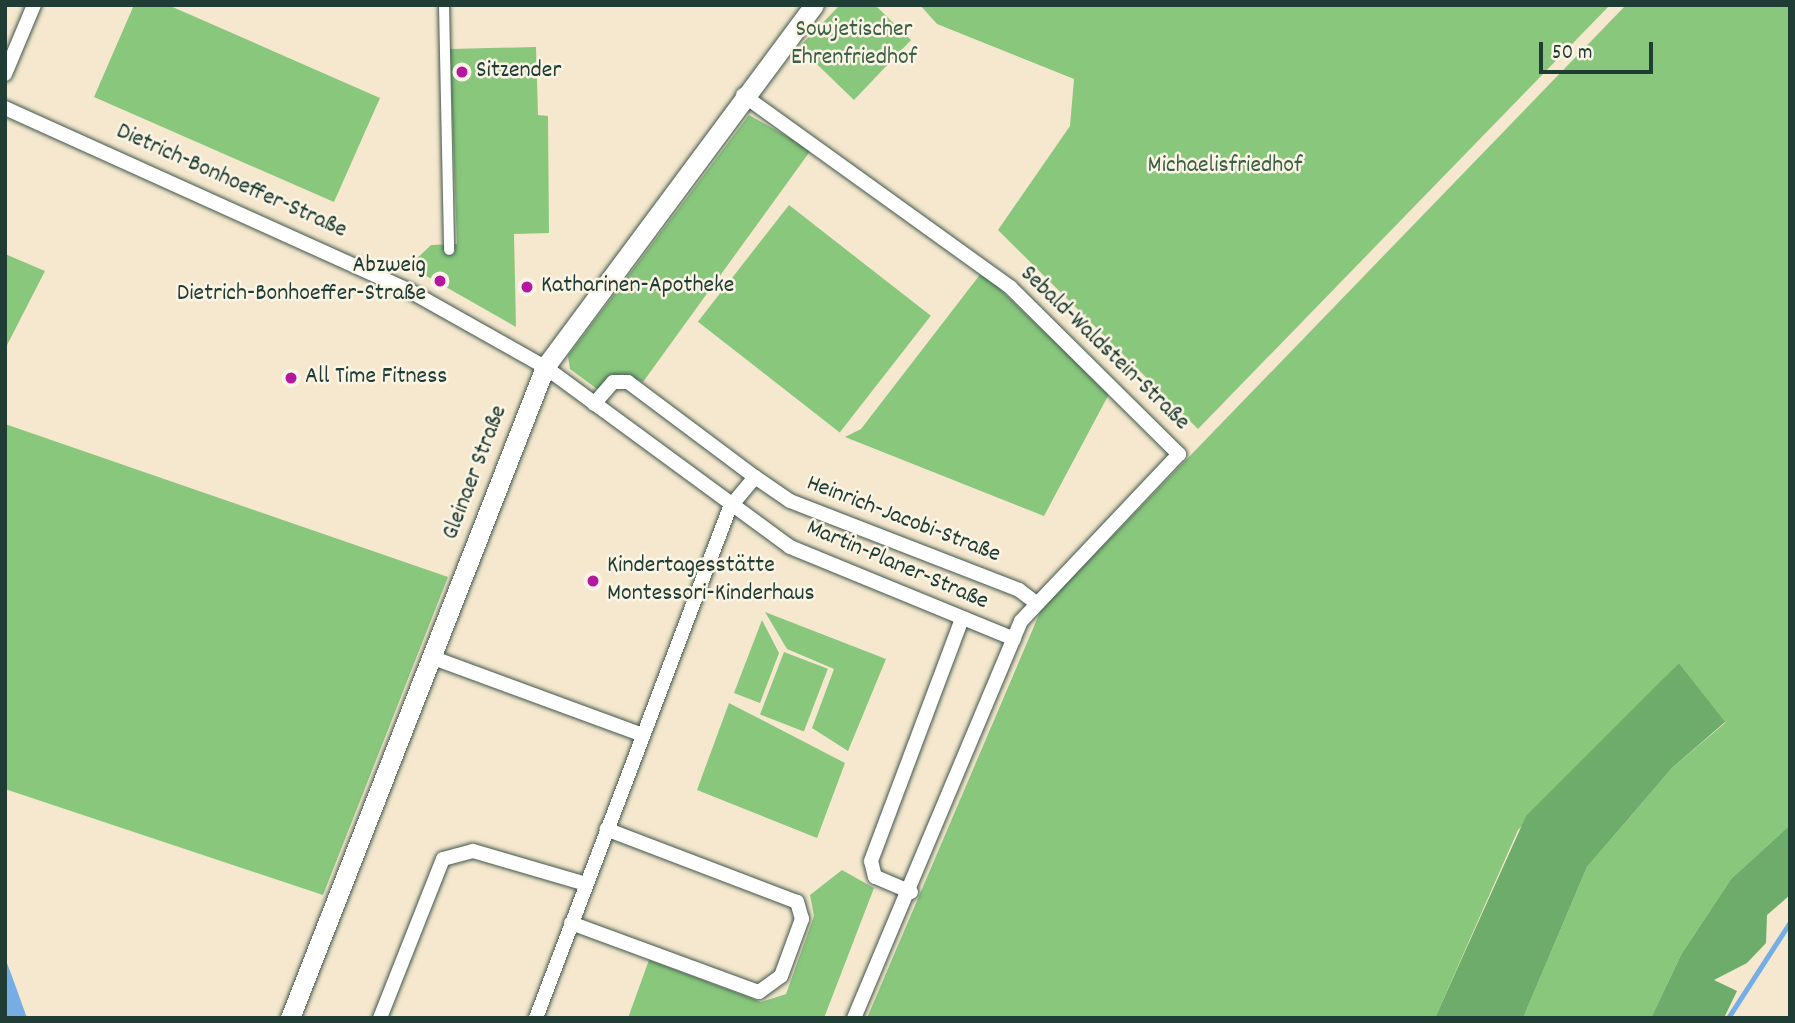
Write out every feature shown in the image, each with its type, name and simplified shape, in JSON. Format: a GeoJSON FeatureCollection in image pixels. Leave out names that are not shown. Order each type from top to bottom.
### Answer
{"type":"FeatureCollection","features":[{"type":"Feature","properties":{"kind":"street"},"geometry":{"type":"LineString","coordinates":[[7,65],[34,5]]}},
{"type":"Feature","properties":{"kind":"street"},"geometry":{"type":"LineString","coordinates":[[444,5],[449,250]]}},
{"type":"Feature","properties":{"kind":"street","name":"Gleinaer Straße"},"geometry":{"type":"LineString","coordinates":[[290,1018],[545,367],[743,95],[814,5]]}},
{"type":"Feature","properties":{"kind":"street","name":"Sebald-Waldstein-Straße"},"geometry":{"type":"LineString","coordinates":[[743,95],[979,263],[1180,454],[1036,603],[1014,639],[911,892],[855,1018]]}},
{"type":"Feature","properties":{"kind":"street","name":"Dietrich-Bonhoeffer-Straße"},"geometry":{"type":"LineString","coordinates":[[5,108],[364,267],[545,367]]}},
{"type":"Feature","properties":{"kind":"street","name":"Martin-Planer-Straße"},"geometry":{"type":"LineString","coordinates":[[545,367],[730,507],[823,564],[1014,639]]}},
{"type":"Feature","properties":{"kind":"street","name":"Heinrich-Jacobi-Straße"},"geometry":{"type":"LineString","coordinates":[[594,404],[613,382],[628,382],[790,501],[1019,590],[1036,603]]}},
{"type":"Feature","properties":{"kind":"street"},"geometry":{"type":"LineString","coordinates":[[536,1018],[730,507],[755,477]]}},
{"type":"Feature","properties":{"kind":"street"},"geometry":{"type":"LineString","coordinates":[[911,892],[876,877],[871,862],[962,619]]}},
{"type":"Feature","properties":{"kind":"street"},"geometry":{"type":"LineString","coordinates":[[431,657],[643,735]]}},
{"type":"Feature","properties":{"kind":"street"},"geometry":{"type":"LineString","coordinates":[[571,923],[759,992],[777,982],[802,919],[797,902],[606,829]]}},
{"type":"Feature","properties":{"kind":"street"},"geometry":{"type":"LineString","coordinates":[[380,1018],[443,859],[473,851],[586,884]]}},
{"type":"Feature","properties":{"kind":"green space"},"geometry":{"type":"Polygon","coordinates":[[[134,5],[168,5],[380,98],[334,202],[94,97],[134,5]]]}},
{"type":"Feature","properties":{"kind":"green space","name":"Sowjetischer Ehrenfriedhof"},"geometry":{"type":"Polygon","coordinates":[[[840,5],[875,5],[911,40],[854,100],[799,47],[840,5]]]}},
{"type":"Feature","properties":{"kind":"green space","name":"Michaelisfriedhof"},"geometry":{"type":"Polygon","coordinates":[[[920,5],[1610,5],[1198,429],[998,230],[1070,126],[1074,79],[937,24],[920,5]]]}},
{"type":"Feature","properties":{"kind":"green space"},"geometry":{"type":"Polygon","coordinates":[[[1626,5],[1790,5],[1790,825],[1731,879],[1682,953],[1651,1018],[1523,1018],[1587,867],[1672,768],[1725,723],[1679,663],[1518,830],[1435,1018],[867,1018],[1041,610],[1626,5]]]}},
{"type":"Feature","properties":{"kind":"green space"},"geometry":{"type":"Polygon","coordinates":[[[536,47],[538,115],[548,116],[549,233],[514,234],[516,327],[409,266],[431,245],[457,244],[450,49],[536,47]]]}},
{"type":"Feature","properties":{"kind":"green space"},"geometry":{"type":"Polygon","coordinates":[[[749,115],[811,150],[643,382],[622,374],[597,389],[570,369],[568,356],[749,115]]]}},
{"type":"Feature","properties":{"kind":"green space"},"geometry":{"type":"Polygon","coordinates":[[[789,205],[931,316],[840,432],[698,322],[789,205]]]}},
{"type":"Feature","properties":{"kind":"green space"},"geometry":{"type":"Polygon","coordinates":[[[5,254],[45,271],[5,349],[5,254]]]}},
{"type":"Feature","properties":{"kind":"green space"},"geometry":{"type":"Polygon","coordinates":[[[982,272],[1109,394],[1044,516],[845,437],[861,429],[982,272]]]}},
{"type":"Feature","properties":{"kind":"green space"},"geometry":{"type":"Polygon","coordinates":[[[5,424],[448,577],[323,895],[5,789],[5,424]]]}},
{"type":"Feature","properties":{"kind":"green space"},"geometry":{"type":"Polygon","coordinates":[[[765,612],[886,659],[848,751],[812,728],[834,669],[787,649],[765,612]]]}},
{"type":"Feature","properties":{"kind":"green space"},"geometry":{"type":"Polygon","coordinates":[[[762,620],[779,653],[760,703],[734,693],[762,620]]]}},
{"type":"Feature","properties":{"kind":"green space"},"geometry":{"type":"Polygon","coordinates":[[[784,652],[828,669],[804,731],[760,715],[784,652]]]}},
{"type":"Feature","properties":{"kind":"green space"},"geometry":{"type":"Polygon","coordinates":[[[1679,663],[1725,722],[1672,768],[1587,867],[1523,1018],[1435,1018],[1526,816],[1679,663]]]}},
{"type":"Feature","properties":{"kind":"green space"},"geometry":{"type":"Polygon","coordinates":[[[729,703],[845,763],[817,838],[697,790],[729,703]]]}},
{"type":"Feature","properties":{"kind":"green space"},"geometry":{"type":"Polygon","coordinates":[[[1790,825],[1790,895],[1767,915],[1766,943],[1747,963],[1714,980],[1737,991],[1724,1018],[1651,1018],[1682,953],[1731,879],[1790,825]]]}},
{"type":"Feature","properties":{"kind":"green space"},"geometry":{"type":"Polygon","coordinates":[[[842,870],[874,888],[824,1018],[628,1018],[649,960],[761,1002],[786,994],[814,916],[810,895],[842,870]]]}},
{"type":"Feature","properties":{"kind":"water"},"geometry":{"type":"Polygon","coordinates":[[[5,958],[13,979],[27,1018],[5,1018],[5,958]]]}},
{"type":"Feature","properties":{"kind":"waterway"},"geometry":{"type":"LineString","coordinates":[[1728,1018],[1790,922]]}},
{"type":"Feature","properties":{"kind":"place","name":"Sitzender"},"geometry":{"type":"Point","coordinates":[462,72]}},
{"type":"Feature","properties":{"kind":"place","name":"Abzweig Dietrich-Bonhoeffer-Straße"},"geometry":{"type":"Point","coordinates":[440,281]}},
{"type":"Feature","properties":{"kind":"place","name":"Katharinen-Apotheke"},"geometry":{"type":"Point","coordinates":[527,287]}},
{"type":"Feature","properties":{"kind":"place","name":"All Time Fitness"},"geometry":{"type":"Point","coordinates":[291,378]}},
{"type":"Feature","properties":{"kind":"place","name":"Kindertagesstätte Montessori-Kinderhaus"},"geometry":{"type":"Point","coordinates":[593,581]}}]}
